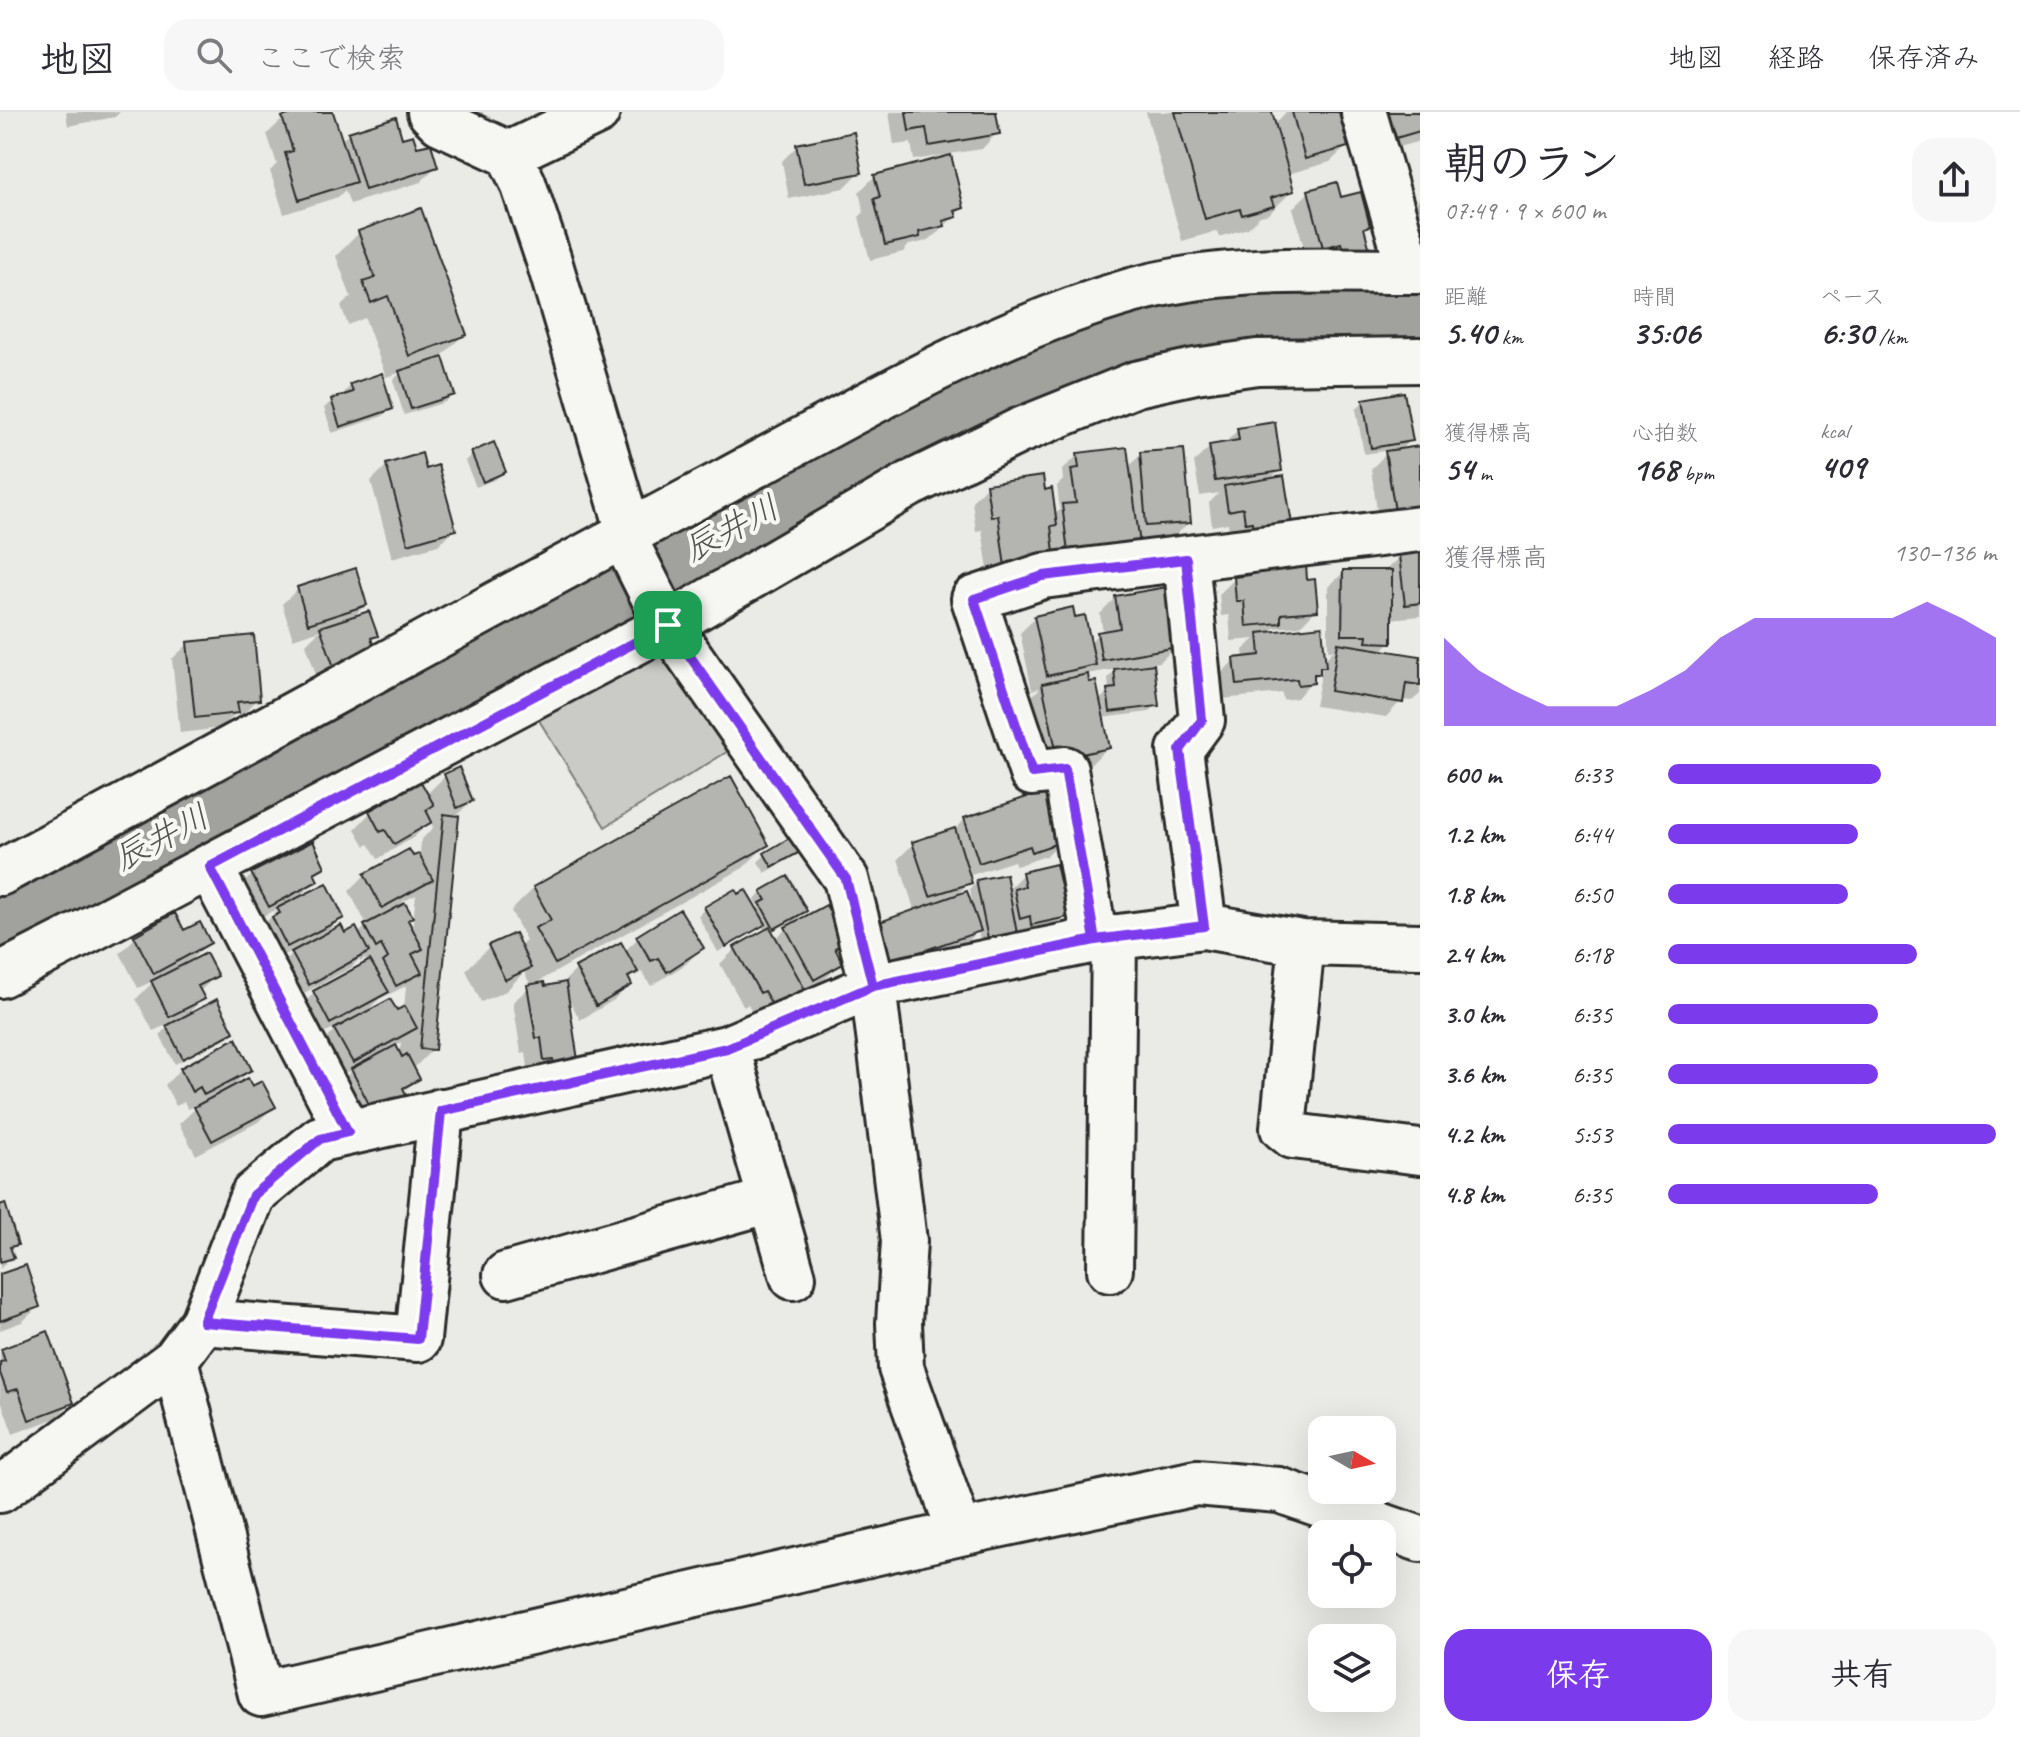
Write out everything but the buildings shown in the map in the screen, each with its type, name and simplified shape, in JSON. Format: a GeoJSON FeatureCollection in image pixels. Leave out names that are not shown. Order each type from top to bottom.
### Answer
{"type":"FeatureCollection","features":[{"type":"Feature","properties":{"kind":"street"},"geometry":{"type":"LineString","coordinates":[[430,112],[440,122],[509,154],[523,183],[549,261],[625,536],[667,624],[846,879],[873,986],[904,1241],[899,1323],[901,1368],[960,1533]]}},
{"type":"Feature","properties":{"kind":"street"},"geometry":{"type":"LineString","coordinates":[[509,154],[597,112]]}},
{"type":"Feature","properties":{"kind":"street"},"geometry":{"type":"LineString","coordinates":[[0,873],[982,346],[1133,290],[1191,278],[1252,273],[1415,271],[1364,114]]}},
{"type":"Feature","properties":{"kind":"street"},"geometry":{"type":"LineString","coordinates":[[0,975],[667,624],[910,484],[1019,431],[1136,384],[1195,371],[1257,362],[1420,360]]}},
{"type":"Feature","properties":{"kind":"street"},"geometry":{"type":"LineString","coordinates":[[1110,1270],[1105,938],[1065,769],[1032,773],[974,599],[1043,576],[1420,529]]}},
{"type":"Feature","properties":{"kind":"street"},"geometry":{"type":"LineString","coordinates":[[1186,559],[1202,720],[1180,750],[1204,926]]}},
{"type":"Feature","properties":{"kind":"street"},"geometry":{"type":"LineString","coordinates":[[210,867],[348,1132]]}},
{"type":"Feature","properties":{"kind":"street"},"geometry":{"type":"LineString","coordinates":[[0,1490],[175,1360],[203,1322],[253,1195],[320,1139],[727,1048],[873,986],[1105,938],[1204,926],[1302,943],[1420,946]]}},
{"type":"Feature","properties":{"kind":"street"},"geometry":{"type":"LineString","coordinates":[[1302,943],[1283,1128],[1293,1136],[1420,1152]]}},
{"type":"Feature","properties":{"kind":"street"},"geometry":{"type":"LineString","coordinates":[[727,1048],[793,1277]]}},
{"type":"Feature","properties":{"kind":"street"},"geometry":{"type":"LineString","coordinates":[[203,1322],[418,1339],[441,1111]]}},
{"type":"Feature","properties":{"kind":"street"},"geometry":{"type":"LineString","coordinates":[[506,1275],[771,1200]]}},
{"type":"Feature","properties":{"kind":"street"},"geometry":{"type":"LineString","coordinates":[[175,1360],[261,1694],[960,1533],[1196,1483],[1279,1490],[1420,1539]]}},
{"type":"Feature","properties":{"kind":"shaded area"},"geometry":{"type":"Polygon","coordinates":[[[648,652],[669,654],[730,750],[605,827],[532,709],[648,652]]]}},
{"type":"Feature","properties":{"kind":"waterway","name":"辰井川"},"geometry":{"type":"LineString","coordinates":[[0,924],[339,745],[499,650],[809,490],[963,403],[1129,338],[1248,316],[1420,318]]}},
{"type":"Feature","properties":{"kind":"route"},"geometry":{"type":"LineString","coordinates":[[668,625],[210,867],[348,1132],[320,1139],[253,1195],[203,1322],[418,1339],[441,1111],[727,1048],[873,986],[1095,940],[1204,926],[1180,750],[1202,720],[1186,559],[1043,576],[974,599],[1032,773],[1065,769],[1095,940],[984,963],[873,986],[846,879],[668,625]]}}]}
